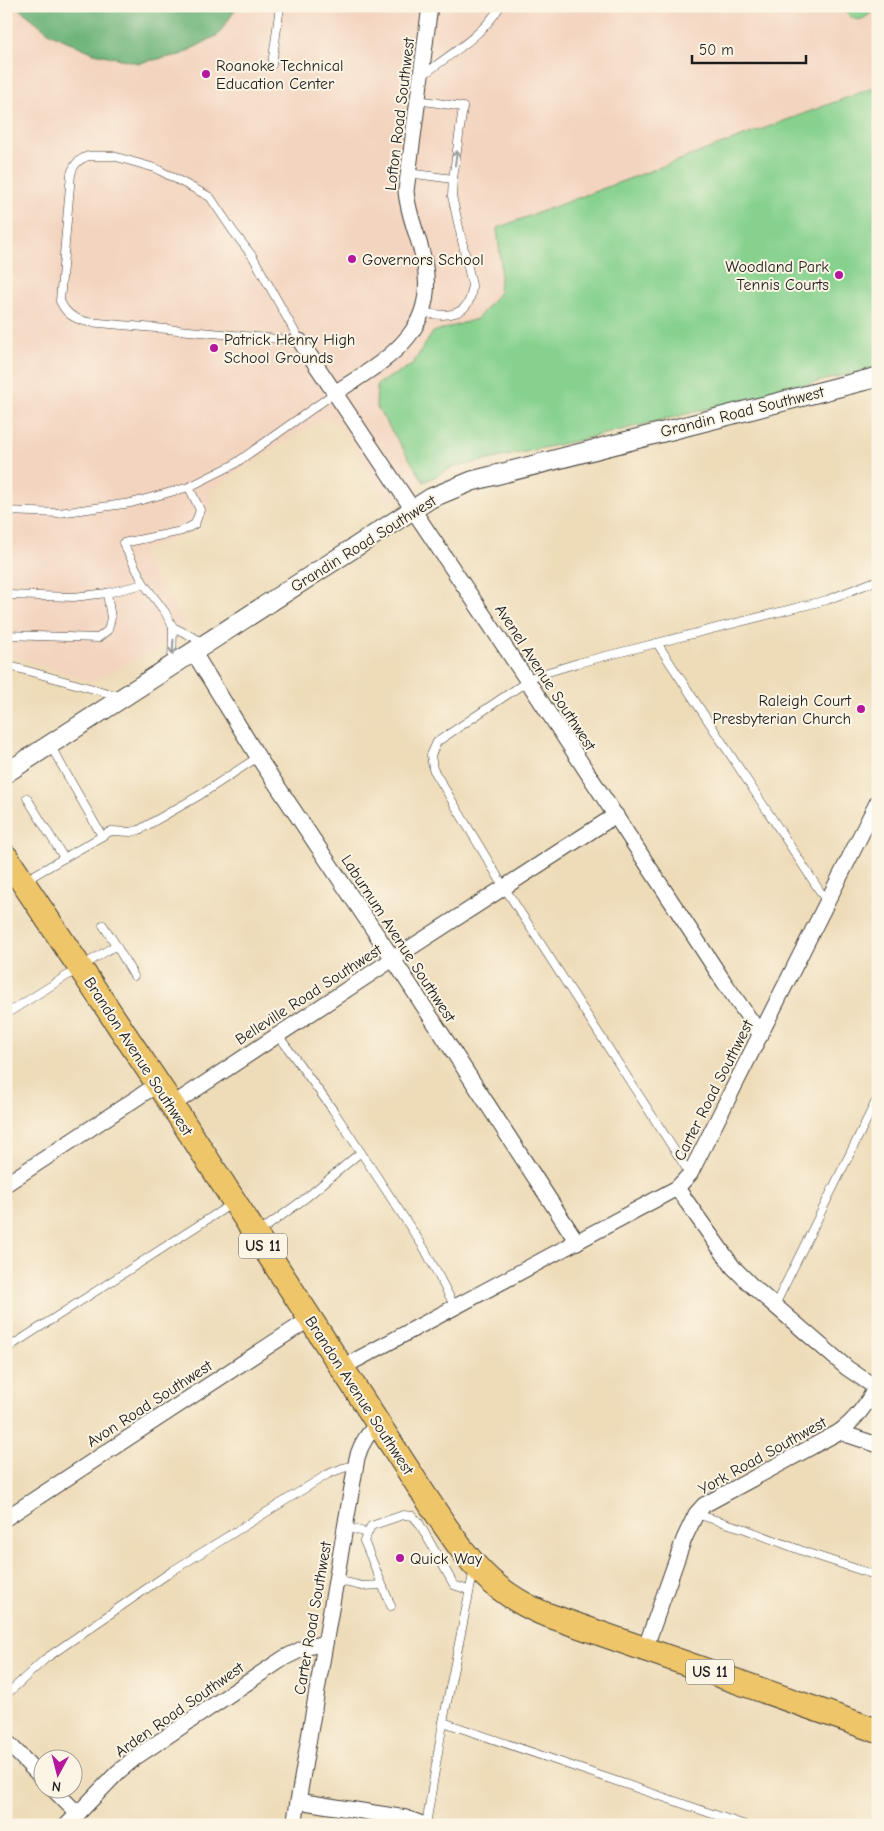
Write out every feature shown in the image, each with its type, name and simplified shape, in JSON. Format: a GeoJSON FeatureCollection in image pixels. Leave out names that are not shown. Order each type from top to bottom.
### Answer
{"type":"FeatureCollection","features":[{"type":"Feature","properties":{"kind":"main road","name":"Brandon Avenue Southwest"},"geometry":{"type":"LineString","coordinates":[[6,857],[82,968],[343,1367],[378,1423],[427,1517],[460,1547],[497,1586],[534,1610],[878,1731]]}},
{"type":"Feature","properties":{"kind":"street","name":"Lofton Road Southwest"},"geometry":{"type":"LineString","coordinates":[[336,392],[387,359],[401,346],[413,331],[422,312],[426,296],[424,260],[407,206],[406,191],[430,6]]}},
{"type":"Feature","properties":{"kind":"street","name":"Avenel Avenue Southwest"},"geometry":{"type":"LineString","coordinates":[[300,341],[414,509],[724,982],[761,1035]]}},
{"type":"Feature","properties":{"kind":"street","name":"Grandin Road Southwest"},"geometry":{"type":"LineString","coordinates":[[6,773],[431,498],[472,481],[878,376]]}},
{"type":"Feature","properties":{"kind":"street","name":"Laburnum Avenue Southwest"},"geometry":{"type":"LineString","coordinates":[[200,648],[258,757],[393,959],[577,1242]]}},
{"type":"Feature","properties":{"kind":"street","name":"Carter Road Southwest"},"geometry":{"type":"LineString","coordinates":[[343,1367],[677,1188],[690,1174],[878,801]]}},
{"type":"Feature","properties":{"kind":"street","name":"Belleville Road Southwest"},"geometry":{"type":"LineString","coordinates":[[172,1105],[616,815]]}},
{"type":"Feature","properties":{"kind":"street"},"geometry":{"type":"LineString","coordinates":[[6,1184],[158,1084]]}},
{"type":"Feature","properties":{"kind":"street"},"geometry":{"type":"LineString","coordinates":[[677,1188],[733,1267],[847,1368],[877,1385]]}},
{"type":"Feature","properties":{"kind":"street","name":"Avon Road Southwest"},"geometry":{"type":"LineString","coordinates":[[6,1518],[311,1318]]}},
{"type":"Feature","properties":{"kind":"street","name":"York Road Southwest"},"geometry":{"type":"LineString","coordinates":[[645,1649],[684,1539],[696,1514],[704,1505],[839,1432],[864,1409],[877,1385]]}},
{"type":"Feature","properties":{"kind":"street","name":"Carter Road Southwest"},"geometry":{"type":"LineString","coordinates":[[294,1824],[356,1465],[361,1444],[378,1423]]}},
{"type":"Feature","properties":{"kind":"street"},"geometry":{"type":"LineString","coordinates":[[839,1432],[878,1446]]}},
{"type":"Feature","properties":{"kind":"street","name":"Arden Road Southwest"},"geometry":{"type":"LineString","coordinates":[[72,1820],[118,1772],[136,1757],[284,1658],[304,1648],[325,1643]]}},
{"type":"Feature","properties":{"kind":"street"},"geometry":{"type":"LineString","coordinates":[[6,1741],[32,1768]]}},
{"type":"Feature","properties":{"kind":"street"},"geometry":{"type":"LineString","coordinates":[[58,1798],[72,1820]]}},
{"type":"Feature","properties":{"kind":"street"},"geometry":{"type":"LineString","coordinates":[[298,1801],[390,1815],[426,1825]]}},
{"type":"Feature","properties":{"kind":"lane"},"geometry":{"type":"LineString","coordinates":[[272,66],[280,6]]}},
{"type":"Feature","properties":{"kind":"lane"},"geometry":{"type":"LineString","coordinates":[[421,77],[485,27],[500,6]]}},
{"type":"Feature","properties":{"kind":"lane"},"geometry":{"type":"LineString","coordinates":[[418,100],[463,106],[452,196],[472,285],[472,292],[465,306],[456,312],[439,316],[422,312]]}},
{"type":"Feature","properties":{"kind":"lane"},"geometry":{"type":"LineString","coordinates":[[88,156],[112,156],[155,168],[210,197],[232,231],[253,257],[300,341],[88,322],[70,315],[63,308],[60,301],[71,174],[74,166],[80,159],[88,156]]}},
{"type":"Feature","properties":{"kind":"lane"},"geometry":{"type":"LineString","coordinates":[[408,173],[453,179]]}},
{"type":"Feature","properties":{"kind":"lane"},"geometry":{"type":"LineString","coordinates":[[6,511],[60,514],[131,503],[190,487],[233,465],[336,392]]}},
{"type":"Feature","properties":{"kind":"lane"},"geometry":{"type":"LineString","coordinates":[[190,487],[200,510],[195,524],[182,531],[123,544],[144,584],[165,612],[173,627],[200,648]]}},
{"type":"Feature","properties":{"kind":"lane"},"geometry":{"type":"LineString","coordinates":[[690,1174],[504,887],[433,769],[431,755],[436,742],[535,676],[578,663],[827,600],[878,580]]}},
{"type":"Feature","properties":{"kind":"lane"},"geometry":{"type":"LineString","coordinates":[[6,595],[74,597],[107,593],[144,584]]}},
{"type":"Feature","properties":{"kind":"lane"},"geometry":{"type":"LineString","coordinates":[[6,635],[98,638],[108,630],[111,618],[107,593]]}},
{"type":"Feature","properties":{"kind":"lane"},"geometry":{"type":"LineString","coordinates":[[171,667],[173,627]]}},
{"type":"Feature","properties":{"kind":"lane"},"geometry":{"type":"LineString","coordinates":[[657,644],[827,902]]}},
{"type":"Feature","properties":{"kind":"lane"},"geometry":{"type":"LineString","coordinates":[[6,665],[123,697]]}},
{"type":"Feature","properties":{"kind":"lane"},"geometry":{"type":"LineString","coordinates":[[50,745],[102,836]]}},
{"type":"Feature","properties":{"kind":"lane"},"geometry":{"type":"LineString","coordinates":[[23,881],[111,831],[131,832],[139,830],[200,795],[258,757]]}},
{"type":"Feature","properties":{"kind":"lane"},"geometry":{"type":"LineString","coordinates":[[27,798],[64,858]]}},
{"type":"Feature","properties":{"kind":"lane"},"geometry":{"type":"LineString","coordinates":[[103,925],[134,976]]}},
{"type":"Feature","properties":{"kind":"lane"},"geometry":{"type":"LineString","coordinates":[[6,1014],[116,946]]}},
{"type":"Feature","properties":{"kind":"lane"},"geometry":{"type":"LineString","coordinates":[[278,1035],[328,1103],[424,1248],[455,1307]]}},
{"type":"Feature","properties":{"kind":"lane"},"geometry":{"type":"LineString","coordinates":[[775,1305],[878,1096]]}},
{"type":"Feature","properties":{"kind":"lane"},"geometry":{"type":"LineString","coordinates":[[256,1235],[361,1152]]}},
{"type":"Feature","properties":{"kind":"lane"},"geometry":{"type":"LineString","coordinates":[[6,1349],[234,1202]]}},
{"type":"Feature","properties":{"kind":"lane"},"geometry":{"type":"LineString","coordinates":[[6,1695],[45,1659],[172,1572],[328,1474],[356,1465]]}},
{"type":"Feature","properties":{"kind":"lane"},"geometry":{"type":"LineString","coordinates":[[696,1514],[878,1576]]}},
{"type":"Feature","properties":{"kind":"lane"},"geometry":{"type":"LineString","coordinates":[[391,1606],[364,1541],[371,1526],[403,1515],[427,1517],[454,1585],[468,1590]]}},
{"type":"Feature","properties":{"kind":"lane"},"geometry":{"type":"LineString","coordinates":[[345,1527],[361,1531],[367,1535]]}},
{"type":"Feature","properties":{"kind":"lane"},"geometry":{"type":"LineString","coordinates":[[426,1825],[443,1722],[468,1590],[475,1564]]}},
{"type":"Feature","properties":{"kind":"lane"},"geometry":{"type":"LineString","coordinates":[[336,1580],[362,1586],[382,1585]]}},
{"type":"Feature","properties":{"kind":"lane"},"geometry":{"type":"LineString","coordinates":[[443,1722],[745,1825]]}},
{"type":"Feature","properties":{"kind":"lane"},"geometry":{"type":"LineString","coordinates":[[279,1825],[294,1824]]}},
{"type":"Feature","properties":{"kind":"shaded area","name":"Patrick Henry High School Grounds"},"geometry":{"type":"Polygon","coordinates":[[[6,6],[878,6],[878,86],[497,228],[501,263],[499,293],[477,319],[433,332],[412,365],[377,384],[397,438],[424,482],[389,504],[342,426],[321,419],[211,489],[209,514],[192,532],[140,551],[189,632],[92,682],[6,654],[6,6]]]}},
{"type":"Feature","properties":{"kind":"green space"},"geometry":{"type":"Polygon","coordinates":[[[16,6],[238,6],[218,35],[180,55],[138,63],[94,53],[51,34],[16,6]]]}},
{"type":"Feature","properties":{"kind":"green space"},"geometry":{"type":"Polygon","coordinates":[[[842,6],[875,6],[876,8],[866,17],[858,20],[851,16],[842,6]]]}},
{"type":"Feature","properties":{"kind":"green space"},"geometry":{"type":"Polygon","coordinates":[[[878,86],[878,367],[580,440],[451,468],[424,482],[376,406],[377,384],[412,365],[433,332],[477,319],[499,293],[501,263],[497,228],[878,86]]]}},
{"type":"Feature","properties":{"kind":"place","name":"Roanoke Technical Education Center"},"geometry":{"type":"Point","coordinates":[206,74]}},
{"type":"Feature","properties":{"kind":"place","name":"Governors School"},"geometry":{"type":"Point","coordinates":[352,259]}},
{"type":"Feature","properties":{"kind":"place","name":"Woodland Park Tennis Courts"},"geometry":{"type":"Point","coordinates":[839,275]}},
{"type":"Feature","properties":{"kind":"place","name":"Patrick Henry High School Grounds"},"geometry":{"type":"Point","coordinates":[214,348]}},
{"type":"Feature","properties":{"kind":"place","name":"Raleigh Court Presbyterian Church"},"geometry":{"type":"Point","coordinates":[861,709]}},
{"type":"Feature","properties":{"kind":"place","name":"Quick Way"},"geometry":{"type":"Point","coordinates":[400,1558]}}]}
